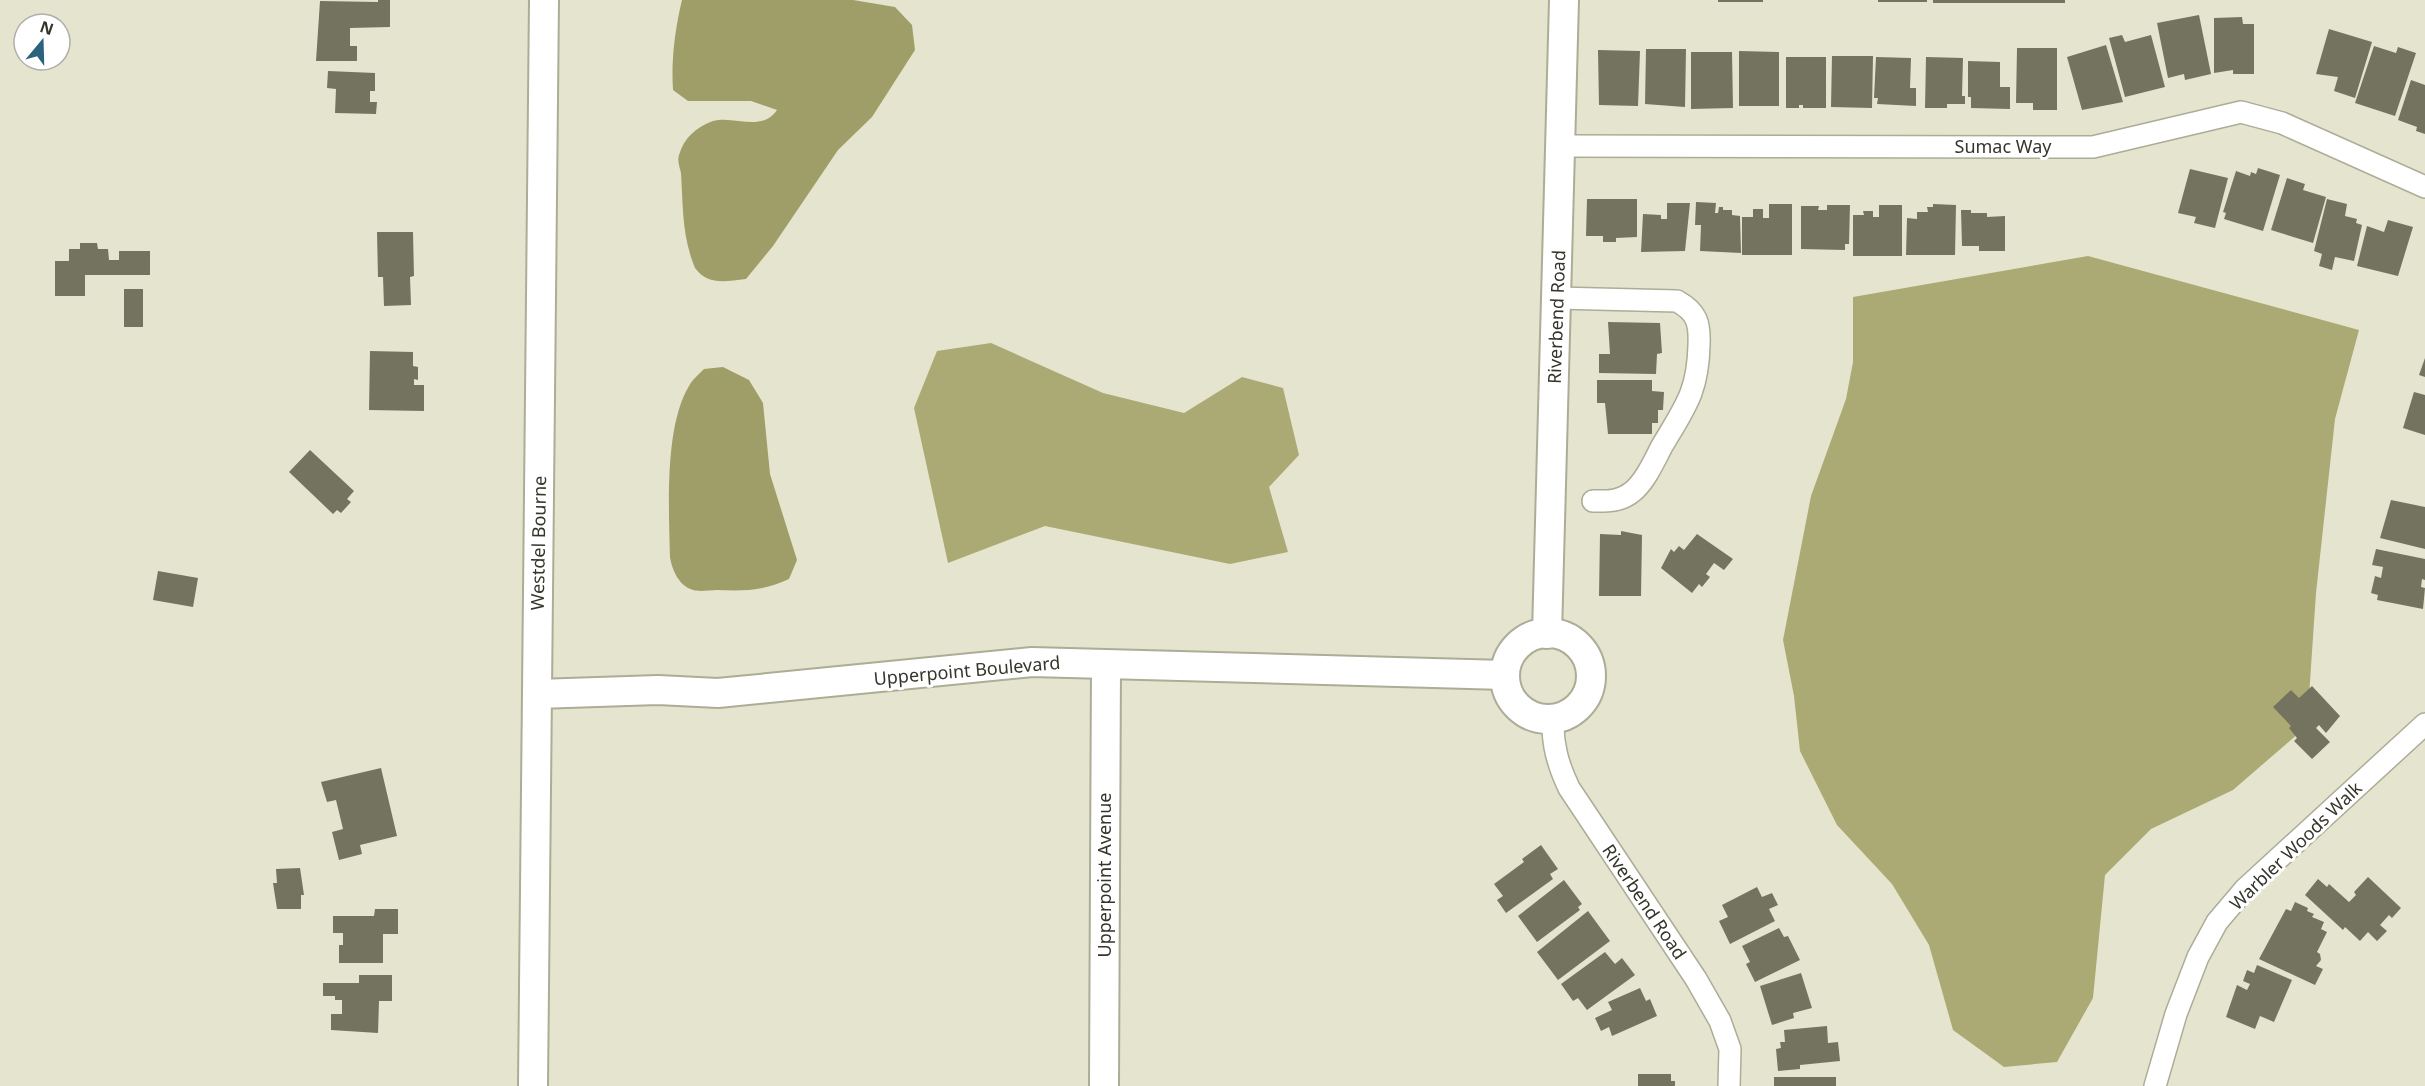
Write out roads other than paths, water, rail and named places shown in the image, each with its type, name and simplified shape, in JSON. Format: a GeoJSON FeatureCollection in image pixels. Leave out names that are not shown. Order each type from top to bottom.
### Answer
{"type":"FeatureCollection","features":[{"type":"Feature","properties":{"kind":"street","name":"Westdel Bourne"},"geometry":{"type":"LineString","coordinates":[[533,1086],[544,0]]}},
{"type":"Feature","properties":{"kind":"street","name":"Riverbend Road"},"geometry":{"type":"LineString","coordinates":[[1547,634],[1562,146],[1564,0]]}},
{"type":"Feature","properties":{"kind":"street","name":"Sumac Way"},"geometry":{"type":"LineString","coordinates":[[1562,146],[2093,147],[2241,112],[2282,123],[2425,187]]}},
{"type":"Feature","properties":{"kind":"street"},"geometry":{"type":"LineString","coordinates":[[1557,298],[1677,301],[1691,309],[1700,324],[1699,373],[1692,394],[1647,472],[1633,492],[1617,501],[1593,501]]}},
{"type":"Feature","properties":{"kind":"street"},"geometry":{"type":"LineString","coordinates":[[1547,634],[1564,637],[1575,643],[1583,652],[1590,669],[1589,688],[1580,705],[1571,712],[1553,718],[1538,718],[1518,707],[1510,698],[1505,675],[1507,663],[1520,644],[1530,638],[1547,634]]}},
{"type":"Feature","properties":{"kind":"street","name":"Upperpoint Boulevard"},"geometry":{"type":"LineString","coordinates":[[537,694],[658,690],[717,693],[1032,662],[1505,675]]}},
{"type":"Feature","properties":{"kind":"street","name":"Upperpoint Avenue"},"geometry":{"type":"LineString","coordinates":[[1104,1086],[1106,665]]}},
{"type":"Feature","properties":{"kind":"street","name":"Riverbend Road"},"geometry":{"type":"LineString","coordinates":[[1553,718],[1554,748],[1569,788],[1696,979],[1720,1020],[1730,1049],[1729,1086]]}},
{"type":"Feature","properties":{"kind":"street","name":"Warbler Woods Walk"},"geometry":{"type":"LineString","coordinates":[[2155,1086],[2176,1014],[2198,957],[2217,922],[2245,889],[2420,738]]}}]}
